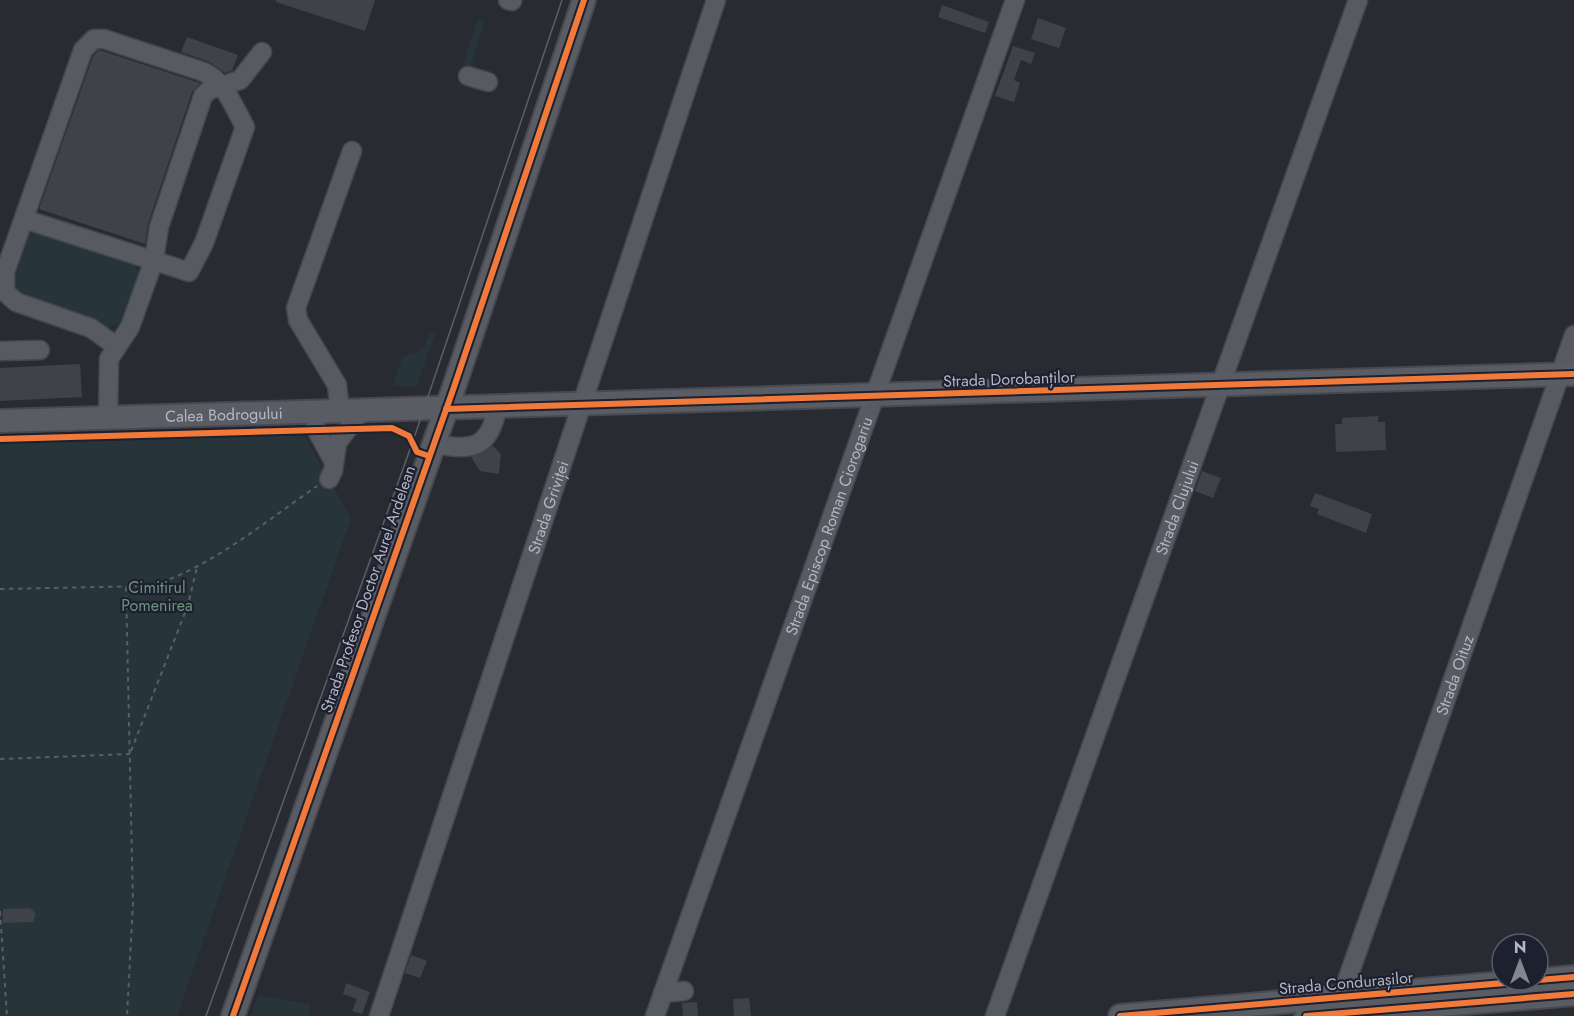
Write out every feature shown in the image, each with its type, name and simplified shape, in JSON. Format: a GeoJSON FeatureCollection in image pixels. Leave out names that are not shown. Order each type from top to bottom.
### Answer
{"type":"FeatureCollection","features":[{"type":"Feature","properties":{"kind":"main road","name":"Strada Profesor Doctor Aurel Ardelean"},"geometry":{"type":"LineString","coordinates":[[232,1016],[434,444],[584,0]]}},
{"type":"Feature","properties":{"kind":"main road","name":"Strada Dorobanților"},"geometry":{"type":"LineString","coordinates":[[446,409],[1567,374]]}},
{"type":"Feature","properties":{"kind":"main road","name":"Calea Bodrogului"},"geometry":{"type":"LineString","coordinates":[[0,421],[446,409]]}},
{"type":"Feature","properties":{"kind":"main road","name":"Strada Condurașilor"},"geometry":{"type":"LineString","coordinates":[[1306,1016],[1336,1009],[1574,977]]}},
{"type":"Feature","properties":{"kind":"main road","name":"Strada Condurașilor"},"geometry":{"type":"LineString","coordinates":[[1120,1016],[1336,1009],[1574,994]]}},
{"type":"Feature","properties":{"kind":"street","name":"Strada Griviței"},"geometry":{"type":"LineString","coordinates":[[379,1016],[716,0]]}},
{"type":"Feature","properties":{"kind":"street","name":"Strada Episcop Roman Ciorogariu"},"geometry":{"type":"LineString","coordinates":[[655,1016],[1015,0]]}},
{"type":"Feature","properties":{"kind":"street","name":"Strada Clujului"},"geometry":{"type":"LineString","coordinates":[[995,1016],[1358,0]]}},
{"type":"Feature","properties":{"kind":"street"},"geometry":{"type":"LineString","coordinates":[[24,219],[189,272],[204,243],[245,127],[222,87],[204,72],[104,39],[94,39],[87,44],[24,219],[5,272],[5,292],[8,298],[91,328],[116,346]]}},
{"type":"Feature","properties":{"kind":"street"},"geometry":{"type":"LineString","coordinates":[[108,418],[108,365],[116,346],[130,327],[154,260],[159,227],[203,96],[209,90],[240,80],[262,52]]}},
{"type":"Feature","properties":{"kind":"street"},"geometry":{"type":"LineString","coordinates":[[468,76],[488,82]]}},
{"type":"Feature","properties":{"kind":"street"},"geometry":{"type":"LineString","coordinates":[[340,411],[336,385],[298,320],[296,308],[352,151]]}},
{"type":"Feature","properties":{"kind":"street","name":"Strada Oituz"},"geometry":{"type":"LineString","coordinates":[[1336,1009],[1567,374],[1574,335]]}},
{"type":"Feature","properties":{"kind":"street"},"geometry":{"type":"LineString","coordinates":[[0,351],[40,350]]}},
{"type":"Feature","properties":{"kind":"street"},"geometry":{"type":"LineString","coordinates":[[434,444],[453,448],[479,444],[494,428],[497,408]]}},
{"type":"Feature","properties":{"kind":"street"},"geometry":{"type":"LineString","coordinates":[[331,470],[340,438],[362,410]]}},
{"type":"Feature","properties":{"kind":"street"},"geometry":{"type":"LineString","coordinates":[[314,412],[331,470]]}},
{"type":"Feature","properties":{"kind":"street"},"geometry":{"type":"LineString","coordinates":[[663,993],[684,991]]}},
{"type":"Feature","properties":{"kind":"path"},"geometry":{"type":"LineString","coordinates":[[0,589],[149,586],[166,581],[198,566],[331,470]]}},
{"type":"Feature","properties":{"kind":"path"},"geometry":{"type":"LineString","coordinates":[[130,754],[188,605],[198,566]]}},
{"type":"Feature","properties":{"kind":"path"},"geometry":{"type":"LineString","coordinates":[[126,587],[133,903],[127,1016]]}},
{"type":"Feature","properties":{"kind":"path"},"geometry":{"type":"LineString","coordinates":[[0,759],[130,754]]}},
{"type":"Feature","properties":{"kind":"path"},"geometry":{"type":"LineString","coordinates":[[0,911],[7,1016]]}},
{"type":"Feature","properties":{"kind":"green space"},"geometry":{"type":"Polygon","coordinates":[[[478,19],[485,22],[470,68],[463,65],[478,19]]]}},
{"type":"Feature","properties":{"kind":"green space"},"geometry":{"type":"Polygon","coordinates":[[[38,231],[133,263],[139,277],[138,285],[123,323],[107,328],[19,300],[9,278],[28,233],[38,231]]]}},
{"type":"Feature","properties":{"kind":"green space"},"geometry":{"type":"Polygon","coordinates":[[[430,333],[435,334],[417,386],[393,386],[403,356],[421,350],[430,333]]]}},
{"type":"Feature","properties":{"kind":"green space","name":"Cimitirul Pomenirea"},"geometry":{"type":"Polygon","coordinates":[[[302,432],[351,518],[177,1016],[0,1016],[0,443],[302,432]]]}},
{"type":"Feature","properties":{"kind":"green space"},"geometry":{"type":"Polygon","coordinates":[[[258,995],[311,1004],[308,1015],[314,1016],[251,1016],[258,995]]]}},
{"type":"Feature","properties":{"kind":"building"},"geometry":{"type":"Polygon","coordinates":[[[276,0],[375,0],[365,31],[276,2],[276,0]]]}},
{"type":"Feature","properties":{"kind":"building"},"geometry":{"type":"Polygon","coordinates":[[[942,5],[989,22],[985,33],[938,17],[942,5]]]}},
{"type":"Feature","properties":{"kind":"building"},"geometry":{"type":"Polygon","coordinates":[[[1038,18],[1066,28],[1059,48],[1031,39],[1038,18]]]}},
{"type":"Feature","properties":{"kind":"building"},"geometry":{"type":"Polygon","coordinates":[[[187,37],[238,55],[232,71],[225,73],[210,62],[181,52],[187,37]]]}},
{"type":"Feature","properties":{"kind":"building"},"geometry":{"type":"Polygon","coordinates":[[[1013,46],[1035,53],[1031,64],[1021,60],[1014,80],[1020,83],[1014,102],[995,96],[1013,46]]]}},
{"type":"Feature","properties":{"kind":"building"},"geometry":{"type":"Polygon","coordinates":[[[99,50],[200,83],[192,92],[148,224],[145,244],[39,209],[93,56],[99,50]]]}},
{"type":"Feature","properties":{"kind":"building"},"geometry":{"type":"Polygon","coordinates":[[[80,364],[82,397],[0,401],[0,368],[80,364]]]}},
{"type":"Feature","properties":{"kind":"building"},"geometry":{"type":"Polygon","coordinates":[[[1378,416],[1378,422],[1385,422],[1386,450],[1336,452],[1335,424],[1342,424],[1342,418],[1378,416]]]}},
{"type":"Feature","properties":{"kind":"building"},"geometry":{"type":"Polygon","coordinates":[[[493,446],[501,454],[499,474],[480,471],[471,457],[493,446]]]}},
{"type":"Feature","properties":{"kind":"building"},"geometry":{"type":"Polygon","coordinates":[[[1202,471],[1221,478],[1213,498],[1195,491],[1202,471]]]}},
{"type":"Feature","properties":{"kind":"building"},"geometry":{"type":"Polygon","coordinates":[[[1315,493],[1372,514],[1366,533],[1317,514],[1319,509],[1310,506],[1315,493]]]}},
{"type":"Feature","properties":{"kind":"building"},"geometry":{"type":"Polygon","coordinates":[[[30,908],[36,914],[33,922],[3,923],[3,909],[30,908]]]}},
{"type":"Feature","properties":{"kind":"building"},"geometry":{"type":"Polygon","coordinates":[[[411,955],[427,961],[420,978],[405,973],[411,955]]]}},
{"type":"Feature","properties":{"kind":"building"},"geometry":{"type":"Polygon","coordinates":[[[346,983],[370,992],[362,1014],[352,1011],[357,999],[343,994],[346,983]]]}},
{"type":"Feature","properties":{"kind":"building"},"geometry":{"type":"Polygon","coordinates":[[[749,998],[751,1016],[734,1016],[733,999],[749,998]]]}},
{"type":"Feature","properties":{"kind":"building"},"geometry":{"type":"Polygon","coordinates":[[[697,1002],[698,1016],[683,1016],[682,1003],[697,1002]]]}},
{"type":"Feature","properties":{"kind":"tram line"},"geometry":{"type":"LineString","coordinates":[[206,1016],[413,441],[562,0]]}},
{"type":"Feature","properties":{"kind":"tram line"},"geometry":{"type":"LineString","coordinates":[[1179,1016],[1574,982]]}},
{"type":"Feature","properties":{"kind":"cycle path"},"geometry":{"type":"LineString","coordinates":[[233,1016],[454,387],[584,0]]}},
{"type":"Feature","properties":{"kind":"cycle path"},"geometry":{"type":"LineString","coordinates":[[446,409],[1574,374]]}},
{"type":"Feature","properties":{"kind":"cycle path"},"geometry":{"type":"LineString","coordinates":[[0,439],[392,428],[409,436],[417,452],[429,456]]}},
{"type":"Feature","properties":{"kind":"cycle path"},"geometry":{"type":"LineString","coordinates":[[1120,1016],[1574,977]]}},
{"type":"Feature","properties":{"kind":"cycle path"},"geometry":{"type":"LineString","coordinates":[[1306,1016],[1574,994]]}}]}
